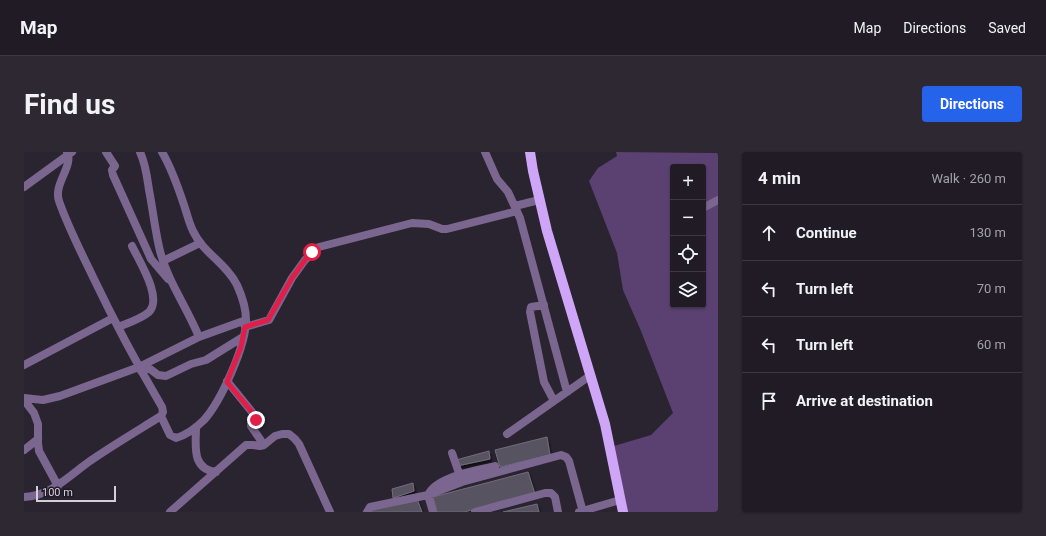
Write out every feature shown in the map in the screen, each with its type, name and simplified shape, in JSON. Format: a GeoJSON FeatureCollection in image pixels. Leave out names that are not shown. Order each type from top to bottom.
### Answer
{"type":"FeatureCollection","features":[{"type":"Feature","properties":{"kind":"main road"},"geometry":{"type":"LineString","coordinates":[[530,152],[547,231],[605,424],[623,512]]}},
{"type":"Feature","properties":{"kind":"street"},"geometry":{"type":"LineString","coordinates":[[106,152],[115,166],[112,170],[113,175],[151,259],[172,284]]}},
{"type":"Feature","properties":{"kind":"street"},"geometry":{"type":"LineString","coordinates":[[140,152],[147,171],[157,237],[163,261],[172,284],[186,308],[199,337]]}},
{"type":"Feature","properties":{"kind":"street"},"geometry":{"type":"LineString","coordinates":[[161,416],[173,438],[180,437],[196,427],[210,412],[227,382],[243,337],[245,324],[242,297],[237,285],[224,266],[200,243],[193,230],[173,174],[162,152]]}},
{"type":"Feature","properties":{"kind":"street"},"geometry":{"type":"LineString","coordinates":[[485,152],[498,179],[508,192],[516,209],[544,305],[567,392]]}},
{"type":"Feature","properties":{"kind":"street"},"geometry":{"type":"LineString","coordinates":[[24,187],[69,153]]}},
{"type":"Feature","properties":{"kind":"street"},"geometry":{"type":"LineString","coordinates":[[24,497],[42,493],[58,486],[91,460],[161,416],[163,412],[162,407],[113,318],[75,239],[57,196],[58,187],[67,166],[69,153]]}},
{"type":"Feature","properties":{"kind":"street"},"geometry":{"type":"LineString","coordinates":[[140,369],[199,337],[245,324],[268,320],[294,274],[305,260],[319,247],[405,224],[418,222],[447,229],[516,209],[540,200]]}},
{"type":"Feature","properties":{"kind":"street"},"geometry":{"type":"LineString","coordinates":[[706,206],[718,200]]}},
{"type":"Feature","properties":{"kind":"street"},"geometry":{"type":"LineString","coordinates":[[163,261],[200,243]]}},
{"type":"Feature","properties":{"kind":"street"},"geometry":{"type":"LineString","coordinates":[[118,327],[144,315],[152,308],[154,303],[152,290],[132,246]]}},
{"type":"Feature","properties":{"kind":"street"},"geometry":{"type":"LineString","coordinates":[[544,305],[533,306],[531,307],[530,312],[544,382],[554,401]]}},
{"type":"Feature","properties":{"kind":"street"},"geometry":{"type":"LineString","coordinates":[[24,365],[113,318]]}},
{"type":"Feature","properties":{"kind":"street"},"geometry":{"type":"LineString","coordinates":[[25,402],[52,398],[140,369],[146,368],[162,376],[170,374],[184,367],[210,358],[243,337]]}},
{"type":"Feature","properties":{"kind":"street"},"geometry":{"type":"LineString","coordinates":[[507,434],[591,375]]}},
{"type":"Feature","properties":{"kind":"street"},"geometry":{"type":"LineString","coordinates":[[227,382],[256,417],[257,419],[251,426],[264,445]]}},
{"type":"Feature","properties":{"kind":"street"},"geometry":{"type":"LineString","coordinates":[[25,402],[37,419],[39,451],[58,486]]}},
{"type":"Feature","properties":{"kind":"street"},"geometry":{"type":"LineString","coordinates":[[196,427],[196,451],[198,461],[207,470],[216,472]]}},
{"type":"Feature","properties":{"kind":"street"},"geometry":{"type":"LineString","coordinates":[[170,512],[246,445],[264,445],[275,436],[288,434],[299,444],[330,512]]}},
{"type":"Feature","properties":{"kind":"street"},"geometry":{"type":"LineString","coordinates":[[24,450],[38,439]]}},
{"type":"Feature","properties":{"kind":"street"},"geometry":{"type":"LineString","coordinates":[[452,453],[460,479]]}},
{"type":"Feature","properties":{"kind":"street"},"geometry":{"type":"LineString","coordinates":[[433,512],[428,495],[431,489],[435,486],[561,455],[566,457],[569,461],[581,512],[620,500]]}},
{"type":"Feature","properties":{"kind":"street"},"geometry":{"type":"LineString","coordinates":[[460,479],[495,466]]}},
{"type":"Feature","properties":{"kind":"street"},"geometry":{"type":"LineString","coordinates":[[475,512],[545,493],[551,493],[555,497],[558,512]]}},
{"type":"Feature","properties":{"kind":"street"},"geometry":{"type":"LineString","coordinates":[[367,512],[370,508],[428,495]]}},
{"type":"Feature","properties":{"kind":"shaded area"},"geometry":{"type":"Polygon","coordinates":[[[616,152],[718,153],[718,512],[627,512],[614,446],[651,435],[673,413],[641,331],[623,290],[617,253],[589,181],[598,168],[617,156],[616,152]]]}},
{"type":"Feature","properties":{"kind":"building"},"geometry":{"type":"Polygon","coordinates":[[[547,437],[550,455],[500,467],[495,450],[547,437]]]}},
{"type":"Feature","properties":{"kind":"building"},"geometry":{"type":"Polygon","coordinates":[[[489,451],[490,459],[457,466],[456,460],[489,451]]]}},
{"type":"Feature","properties":{"kind":"building"},"geometry":{"type":"Polygon","coordinates":[[[528,472],[535,494],[464,512],[437,512],[433,497],[528,472]]]}},
{"type":"Feature","properties":{"kind":"building"},"geometry":{"type":"Polygon","coordinates":[[[413,483],[414,491],[393,498],[392,489],[413,483]]]}},
{"type":"Feature","properties":{"kind":"building"},"geometry":{"type":"Polygon","coordinates":[[[417,499],[422,512],[370,512],[370,510],[417,499]]]}},
{"type":"Feature","properties":{"kind":"building"},"geometry":{"type":"Polygon","coordinates":[[[537,504],[539,512],[503,512],[537,504]]]}},
{"type":"Feature","properties":{"kind":"route"},"geometry":{"type":"LineString","coordinates":[[256,420],[256,417],[227,382],[241,347],[245,327],[265,322],[271,317],[292,278],[312,252]]}}]}
